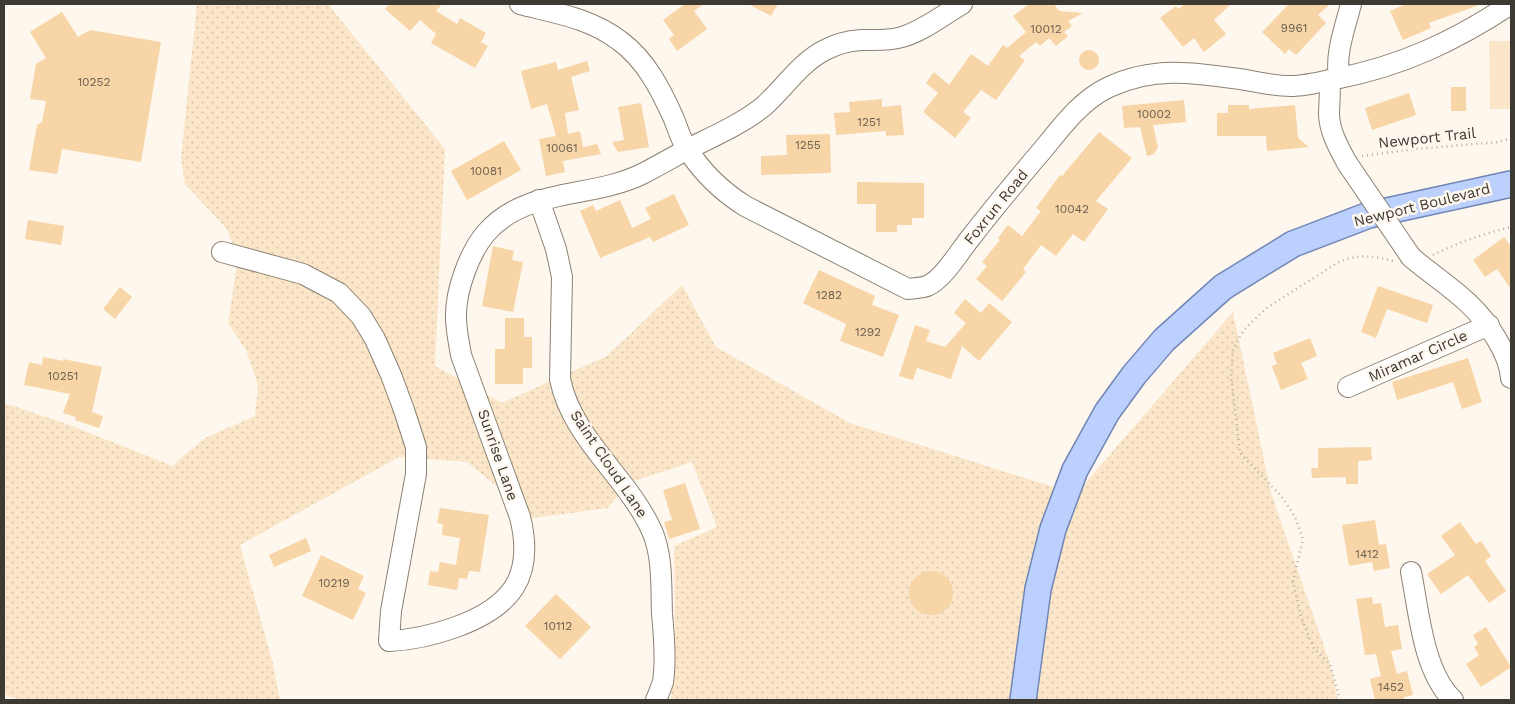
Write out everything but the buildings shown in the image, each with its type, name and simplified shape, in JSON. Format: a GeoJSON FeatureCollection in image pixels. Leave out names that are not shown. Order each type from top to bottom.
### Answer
{"type":"FeatureCollection","features":[{"type":"Feature","properties":{"kind":"main road","name":"Newport Boulevard"},"geometry":{"type":"LineString","coordinates":[[1023,700],[1038,589],[1053,529],[1075,470],[1107,412],[1134,375],[1164,340],[1223,287],[1293,244],[1369,215],[1511,184]]}},
{"type":"Feature","properties":{"kind":"street","name":"Foxrun Road"},"geometry":{"type":"LineString","coordinates":[[520,4],[580,19],[600,28],[621,42],[647,68],[662,94],[687,150],[727,195],[908,289],[927,286],[941,276],[984,219],[1081,105],[1109,87],[1151,73],[1173,72],[1201,73],[1278,86],[1293,86],[1334,79],[1377,70],[1413,57],[1441,45],[1482,23],[1511,4]]}},
{"type":"Feature","properties":{"kind":"street","name":"Sunrise Lane"},"geometry":{"type":"LineString","coordinates":[[222,252],[303,274],[339,293],[360,316],[374,339],[404,410],[416,447],[416,474],[391,611],[389,641],[410,640],[446,631],[482,616],[495,608],[509,594],[519,578],[524,553],[523,530],[462,355],[457,333],[456,316],[464,273],[486,232],[502,218],[522,207],[560,194],[616,183],[640,174],[728,129],[763,106],[803,66],[823,51],[842,42],[860,40],[884,41],[903,37],[962,4]]}},
{"type":"Feature","properties":{"kind":"street"},"geometry":{"type":"LineString","coordinates":[[1351,4],[1331,94],[1329,116],[1336,144],[1415,260],[1468,301],[1489,325],[1504,351],[1511,378]]}},
{"type":"Feature","properties":{"kind":"street","name":"Saint Cloud Lane"},"geometry":{"type":"LineString","coordinates":[[540,200],[556,249],[562,277],[560,379],[563,394],[579,426],[640,508],[653,533],[660,559],[664,655],[662,682],[656,700]]}},
{"type":"Feature","properties":{"kind":"street","name":"Miramar Circle"},"geometry":{"type":"LineString","coordinates":[[1348,387],[1489,325]]}},
{"type":"Feature","properties":{"kind":"street"},"geometry":{"type":"LineString","coordinates":[[1411,572],[1429,661],[1439,683],[1453,700]]}},
{"type":"Feature","properties":{"kind":"path","name":"Newport Trail"},"geometry":{"type":"LineString","coordinates":[[1346,161],[1415,149],[1499,142],[1511,138]]}},
{"type":"Feature","properties":{"kind":"path"},"geometry":{"type":"LineString","coordinates":[[1340,700],[1330,664],[1314,649],[1301,617],[1293,581],[1303,539],[1295,517],[1282,497],[1240,453],[1232,392],[1233,349],[1244,330],[1265,309],[1342,260],[1360,256],[1378,258],[1409,266],[1415,260],[1462,242],[1511,227]]}},
{"type":"Feature","properties":{"kind":"shaded area"},"geometry":{"type":"Polygon","coordinates":[[[197,4],[328,4],[445,149],[435,366],[502,403],[607,356],[682,285],[716,347],[850,423],[1076,494],[1233,312],[1271,493],[1330,664],[1338,700],[671,700],[675,638],[674,546],[717,527],[692,462],[628,483],[608,508],[511,521],[499,488],[467,462],[399,457],[240,545],[273,664],[280,700],[21,700],[4,695],[4,403],[64,423],[173,466],[207,437],[255,416],[258,385],[246,350],[228,323],[238,258],[227,229],[185,184],[181,158],[197,4]]]}},
{"type":"Feature","properties":{"kind":"shaded area"},"geometry":{"type":"Polygon","coordinates":[[[1489,41],[1511,41],[1511,109],[1490,109],[1489,41]]]}}]}
